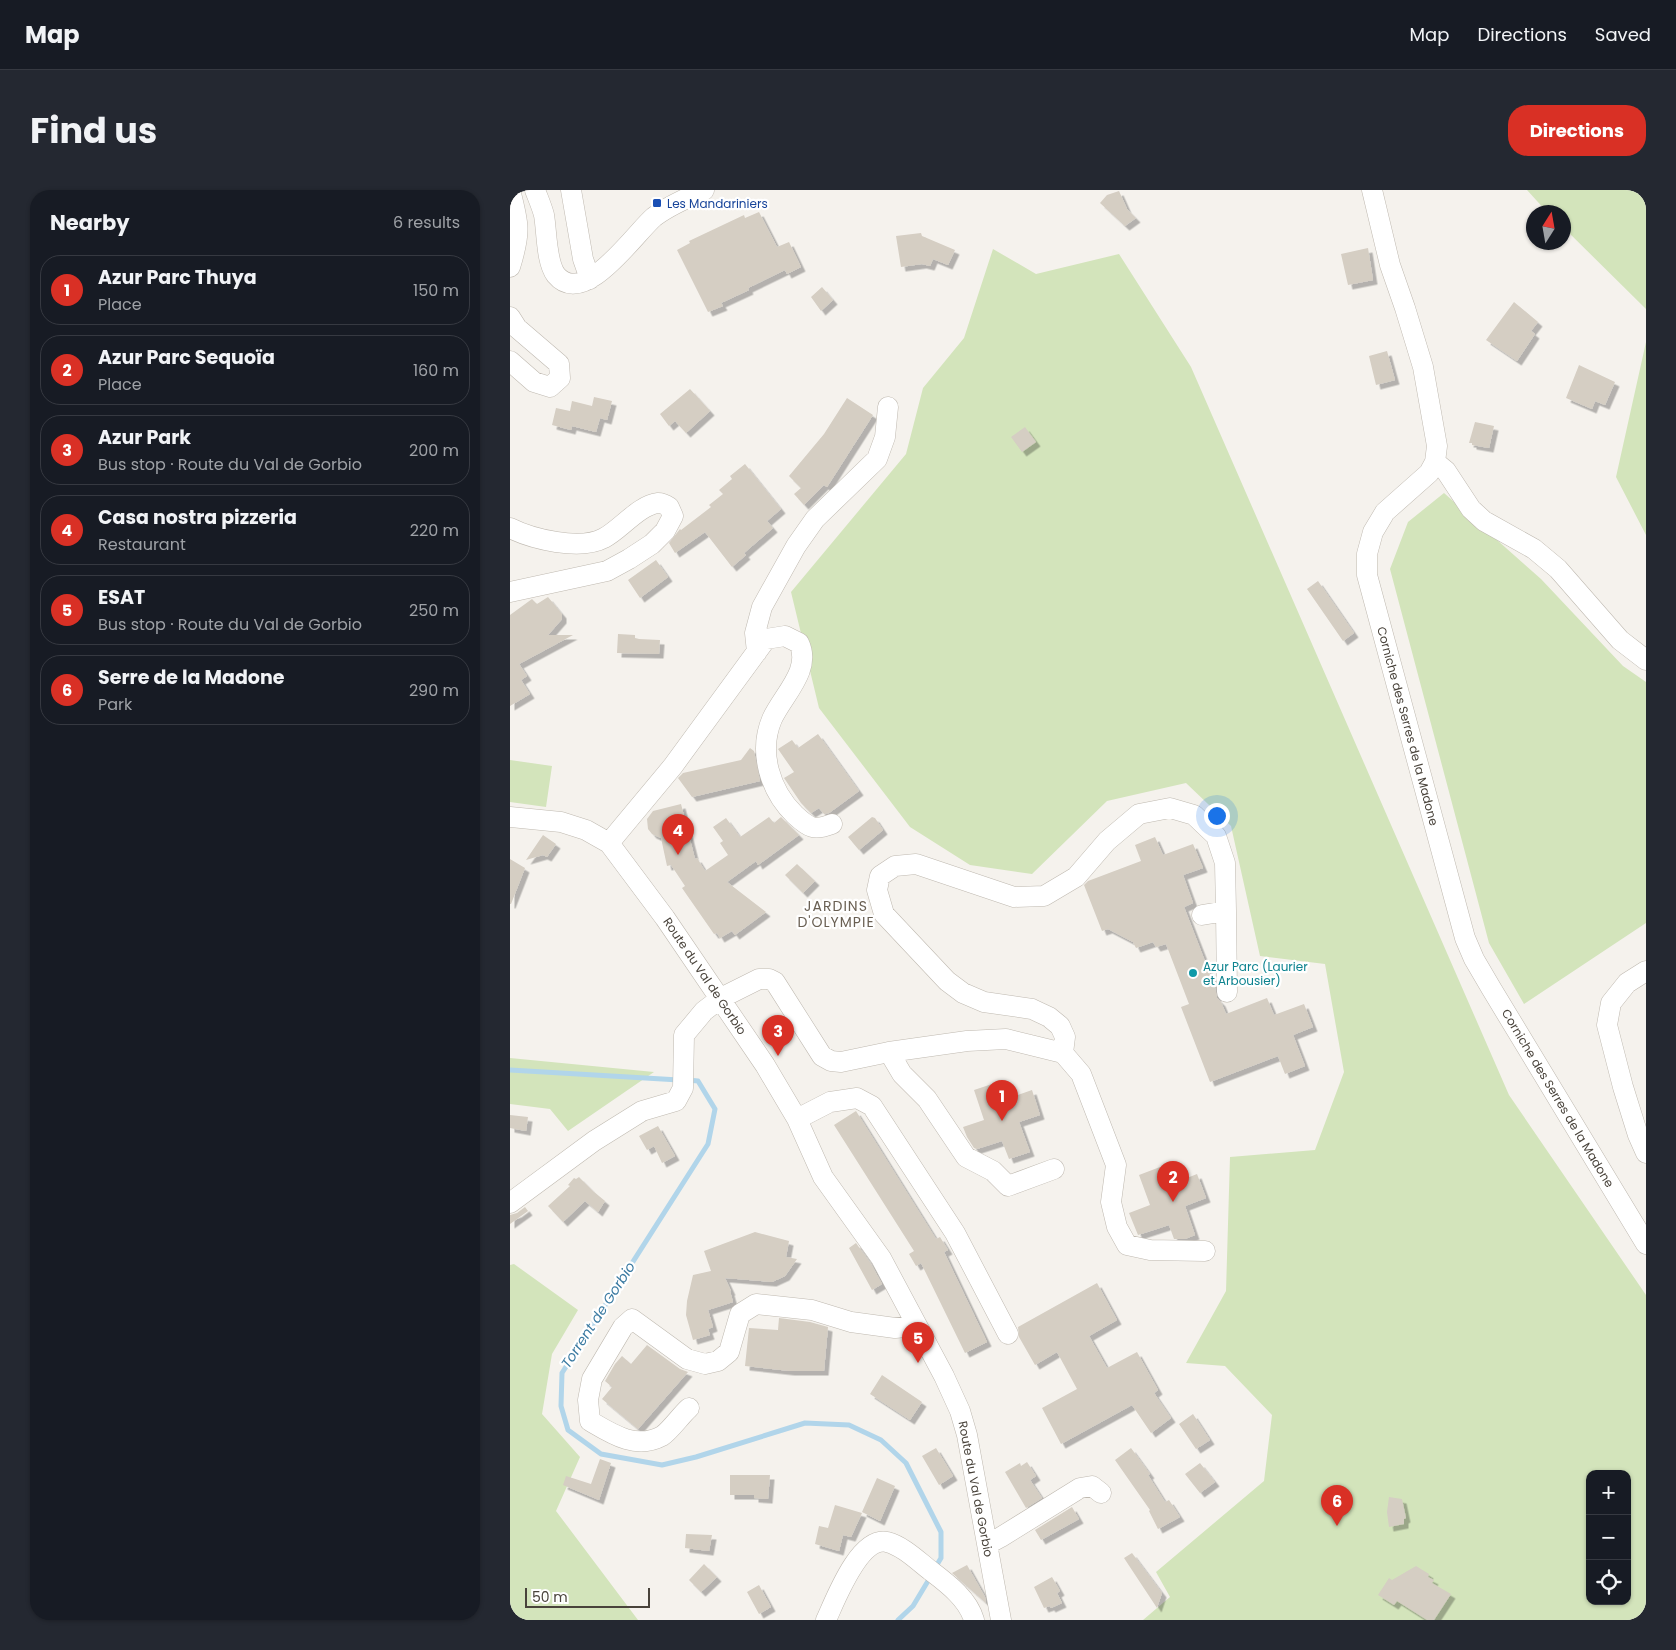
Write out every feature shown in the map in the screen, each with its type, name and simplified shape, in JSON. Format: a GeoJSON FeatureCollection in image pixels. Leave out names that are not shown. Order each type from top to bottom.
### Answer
{"type":"FeatureCollection","features":[{"type":"Feature","properties":{"kind":"street"},"geometry":{"type":"LineString","coordinates":[[510,190],[518,223],[517,243],[510,266]]}},
{"type":"Feature","properties":{"kind":"street"},"geometry":{"type":"LineString","coordinates":[[535,190],[544,214],[551,263],[556,275],[565,282],[578,284],[590,279],[609,264],[654,217],[673,205],[704,190]]}},
{"type":"Feature","properties":{"kind":"street"},"geometry":{"type":"LineString","coordinates":[[571,190],[583,259],[590,279]]}},
{"type":"Feature","properties":{"kind":"street"},"geometry":{"type":"LineString","coordinates":[[1372,190],[1390,266],[1423,367],[1436,446],[1435,462],[1446,471],[1471,508],[1484,521],[1534,549],[1558,568],[1620,640],[1646,660]]}},
{"type":"Feature","properties":{"kind":"street"},"geometry":{"type":"LineString","coordinates":[[510,317],[517,328],[559,364],[560,378],[550,387],[534,382],[510,361]]}},
{"type":"Feature","properties":{"kind":"street"},"geometry":{"type":"LineString","coordinates":[[757,652],[755,633],[762,607],[796,546],[815,519],[877,459],[885,437],[888,406]]}},
{"type":"Feature","properties":{"kind":"street","name":"Corniche des Serres de la Madone"},"geometry":{"type":"LineString","coordinates":[[1435,462],[1428,472],[1385,512],[1373,532],[1366,554],[1367,575],[1465,938],[1491,988],[1646,1244]]}},
{"type":"Feature","properties":{"kind":"street"},"geometry":{"type":"LineString","coordinates":[[510,528],[549,541],[579,544],[603,539],[648,506],[660,503],[669,507],[673,516],[665,531],[652,544],[608,571],[510,592]]}},
{"type":"Feature","properties":{"kind":"street"},"geometry":{"type":"LineString","coordinates":[[609,844],[673,766],[766,639],[785,636],[799,643],[803,652],[802,663],[796,680],[772,721],[767,739],[768,772],[787,807],[799,818],[812,828],[820,829],[832,824]]}},
{"type":"Feature","properties":{"kind":"street"},"geometry":{"type":"LineString","coordinates":[[1063,1053],[1065,1037],[1060,1026],[1049,1018],[1032,1008],[984,1002],[963,993],[947,980],[884,914],[877,890],[880,876],[895,866],[916,864],[1014,897],[1044,896],[1076,877],[1107,841],[1140,814],[1170,808],[1194,815],[1216,836],[1225,863],[1227,992]]}},
{"type":"Feature","properties":{"kind":"street","name":"Route du Val de Gorbio"},"geometry":{"type":"LineString","coordinates":[[510,817],[561,822],[586,830],[609,844],[665,918],[765,1065],[797,1119],[823,1177],[881,1258],[960,1411],[967,1435],[1001,1620]]}},
{"type":"Feature","properties":{"kind":"street"},"geometry":{"type":"LineString","coordinates":[[1202,915],[1226,911]]}},
{"type":"Feature","properties":{"kind":"street"},"geometry":{"type":"LineString","coordinates":[[1646,971],[1627,983],[1611,1003],[1607,1025],[1622,1087],[1646,1153]]}},
{"type":"Feature","properties":{"kind":"street"},"geometry":{"type":"LineString","coordinates":[[510,1203],[594,1140],[642,1111],[676,1101],[683,1088],[684,1035],[704,1011],[721,998],[759,979],[769,978],[775,982],[822,1056],[831,1062],[841,1062],[967,1040],[1006,1039],[1063,1053],[1081,1074],[1116,1165],[1111,1202],[1117,1227],[1127,1245],[1150,1250],[1205,1251]]}},
{"type":"Feature","properties":{"kind":"street"},"geometry":{"type":"LineString","coordinates":[[890,1052],[902,1074],[927,1099],[966,1157],[993,1171],[1008,1186],[1054,1169]]}},
{"type":"Feature","properties":{"kind":"street"},"geometry":{"type":"LineString","coordinates":[[797,1119],[830,1102],[856,1098],[872,1106],[954,1233],[1008,1334]]}},
{"type":"Feature","properties":{"kind":"street"},"geometry":{"type":"LineString","coordinates":[[689,1408],[662,1435],[640,1442],[615,1436],[590,1421],[588,1400],[592,1379],[622,1327],[632,1319],[687,1359],[705,1364],[718,1361],[729,1352],[740,1314],[756,1304],[812,1310],[851,1322],[895,1328],[917,1326]]}},
{"type":"Feature","properties":{"kind":"street"},"geometry":{"type":"LineString","coordinates":[[988,1544],[1001,1538],[1080,1488],[1092,1486],[1101,1493]]}},
{"type":"Feature","properties":{"kind":"street"},"geometry":{"type":"LineString","coordinates":[[826,1620],[857,1558],[874,1544],[884,1541],[896,1545],[943,1581],[963,1599],[974,1620]]}},
{"type":"Feature","properties":{"kind":"green space"},"geometry":{"type":"Polygon","coordinates":[[[1527,190],[1646,190],[1646,309],[1571,235],[1571,205],[1541,205],[1527,190]]]}},
{"type":"Feature","properties":{"kind":"green space"},"geometry":{"type":"Polygon","coordinates":[[[993,249],[1036,274],[1119,254],[1191,367],[1509,1095],[1646,1295],[1646,1620],[1143,1620],[1170,1597],[1156,1572],[1264,1481],[1272,1415],[1225,1366],[1186,1363],[1226,1291],[1230,1157],[1315,1150],[1344,1072],[1325,964],[1260,956],[1231,826],[1186,783],[1107,801],[1032,874],[970,865],[910,827],[819,708],[791,592],[906,454],[923,388],[964,338],[993,249]]]}},
{"type":"Feature","properties":{"kind":"green space"},"geometry":{"type":"Polygon","coordinates":[[[1646,342],[1646,535],[1616,477],[1646,342]]]}},
{"type":"Feature","properties":{"kind":"green space"},"geometry":{"type":"Polygon","coordinates":[[[1444,493],[1541,579],[1623,666],[1646,682],[1646,923],[1524,1004],[1489,943],[1390,569],[1408,522],[1444,493]]]}},
{"type":"Feature","properties":{"kind":"green space"},"geometry":{"type":"Polygon","coordinates":[[[510,760],[552,766],[546,807],[510,802],[510,760]]]}},
{"type":"Feature","properties":{"kind":"green space"},"geometry":{"type":"Polygon","coordinates":[[[510,1058],[654,1072],[568,1131],[550,1109],[510,1104],[510,1058]]]}},
{"type":"Feature","properties":{"kind":"green space"},"geometry":{"type":"Polygon","coordinates":[[[514,1264],[578,1310],[552,1354],[542,1414],[580,1457],[556,1511],[638,1620],[510,1620],[510,1265],[514,1264]]]}},
{"type":"Feature","properties":{"kind":"building"},"geometry":{"type":"Polygon","coordinates":[[[1119,191],[1127,209],[1136,218],[1125,226],[1100,203],[1107,195],[1119,191]]]}},
{"type":"Feature","properties":{"kind":"building"},"geometry":{"type":"Polygon","coordinates":[[[759,212],[777,247],[789,242],[801,267],[787,274],[785,270],[721,303],[723,306],[708,312],[677,250],[690,243],[689,241],[744,215],[745,218],[759,212]]]}},
{"type":"Feature","properties":{"kind":"building"},"geometry":{"type":"Polygon","coordinates":[[[921,233],[922,236],[955,250],[948,265],[933,259],[930,266],[922,264],[901,267],[896,236],[921,233]]]}},
{"type":"Feature","properties":{"kind":"building"},"geometry":{"type":"Polygon","coordinates":[[[1368,248],[1373,280],[1348,285],[1341,254],[1368,248]]]}},
{"type":"Feature","properties":{"kind":"building"},"geometry":{"type":"Polygon","coordinates":[[[822,287],[833,300],[821,311],[811,297],[822,287]]]}},
{"type":"Feature","properties":{"kind":"building"},"geometry":{"type":"Polygon","coordinates":[[[1514,302],[1538,322],[1531,331],[1535,334],[1517,361],[1486,340],[1514,302]]]}},
{"type":"Feature","properties":{"kind":"building"},"geometry":{"type":"Polygon","coordinates":[[[1387,351],[1395,380],[1376,385],[1369,356],[1387,351]]]}},
{"type":"Feature","properties":{"kind":"building"},"geometry":{"type":"Polygon","coordinates":[[[1579,365],[1615,382],[1605,405],[1595,401],[1592,409],[1566,398],[1579,365]]]}},
{"type":"Feature","properties":{"kind":"building"},"geometry":{"type":"Polygon","coordinates":[[[690,389],[710,411],[686,433],[675,421],[669,426],[660,414],[690,389]]]}},
{"type":"Feature","properties":{"kind":"building"},"geometry":{"type":"Polygon","coordinates":[[[594,397],[612,401],[607,420],[600,418],[596,432],[572,426],[571,430],[552,425],[556,408],[570,411],[572,401],[592,406],[594,397]]]}},
{"type":"Feature","properties":{"kind":"building"},"geometry":{"type":"Polygon","coordinates":[[[847,398],[873,415],[827,487],[824,485],[804,505],[794,494],[801,488],[789,476],[824,434],[847,398]]]}},
{"type":"Feature","properties":{"kind":"building"},"geometry":{"type":"Polygon","coordinates":[[[1475,422],[1494,426],[1489,448],[1469,443],[1475,422]]]}},
{"type":"Feature","properties":{"kind":"building"},"geometry":{"type":"Polygon","coordinates":[[[1025,427],[1036,442],[1022,452],[1011,437],[1025,427]]]}},
{"type":"Feature","properties":{"kind":"building"},"geometry":{"type":"Polygon","coordinates":[[[745,464],[781,509],[767,521],[773,528],[744,553],[746,555],[732,567],[705,532],[675,553],[669,543],[680,529],[711,507],[709,505],[723,494],[719,490],[732,479],[730,476],[745,464]]]}},
{"type":"Feature","properties":{"kind":"building"},"geometry":{"type":"Polygon","coordinates":[[[656,560],[668,577],[640,598],[628,580],[656,560]]]}},
{"type":"Feature","properties":{"kind":"building"},"geometry":{"type":"Polygon","coordinates":[[[1318,581],[1354,633],[1343,641],[1307,589],[1318,581]]]}},
{"type":"Feature","properties":{"kind":"building"},"geometry":{"type":"Polygon","coordinates":[[[548,597],[562,614],[562,619],[548,635],[573,635],[519,664],[527,676],[521,680],[530,694],[510,706],[510,615],[532,599],[537,604],[548,597]]]}},
{"type":"Feature","properties":{"kind":"building"},"geometry":{"type":"Polygon","coordinates":[[[618,634],[635,635],[635,638],[639,639],[660,640],[659,654],[617,653],[618,634]]]}},
{"type":"Feature","properties":{"kind":"building"},"geometry":{"type":"Polygon","coordinates":[[[818,734],[859,791],[829,813],[824,814],[819,808],[811,813],[801,803],[784,778],[794,772],[778,749],[792,740],[798,748],[818,734]]]}},
{"type":"Feature","properties":{"kind":"building"},"geometry":{"type":"Polygon","coordinates":[[[750,748],[754,751],[760,781],[692,797],[678,778],[683,773],[741,760],[750,748]]]}},
{"type":"Feature","properties":{"kind":"building"},"geometry":{"type":"Polygon","coordinates":[[[681,804],[695,859],[697,858],[705,871],[728,855],[720,843],[723,841],[713,827],[726,818],[740,837],[769,817],[774,823],[781,817],[799,835],[758,865],[756,861],[727,882],[766,912],[735,935],[732,931],[720,938],[717,933],[714,934],[682,888],[685,886],[671,865],[667,866],[661,838],[652,834],[648,829],[647,819],[653,811],[681,804]]]}},
{"type":"Feature","properties":{"kind":"building"},"geometry":{"type":"Polygon","coordinates":[[[872,817],[875,818],[883,830],[859,850],[848,837],[872,817]]]}},
{"type":"Feature","properties":{"kind":"building"},"geometry":{"type":"Polygon","coordinates":[[[543,835],[556,844],[547,857],[543,855],[526,860],[543,835]]]}},
{"type":"Feature","properties":{"kind":"building","name":"Azur Parc (Laurier et Arbousier)"},"geometry":{"type":"Polygon","coordinates":[[[1155,837],[1163,855],[1193,844],[1203,868],[1183,875],[1193,903],[1184,907],[1215,987],[1217,998],[1221,1002],[1226,1014],[1267,998],[1274,1015],[1304,1004],[1313,1027],[1293,1035],[1305,1066],[1285,1074],[1278,1056],[1210,1082],[1181,1007],[1189,1004],[1166,944],[1156,947],[1153,942],[1136,948],[1133,942],[1108,929],[1102,931],[1084,885],[1088,881],[1141,861],[1135,845],[1155,837]]]}},
{"type":"Feature","properties":{"kind":"building"},"geometry":{"type":"Polygon","coordinates":[[[510,859],[525,868],[511,904],[510,904],[510,859]]]}},
{"type":"Feature","properties":{"kind":"building"},"geometry":{"type":"Polygon","coordinates":[[[797,864],[815,881],[803,893],[785,875],[797,864]]]}},
{"type":"Feature","properties":{"kind":"building"},"geometry":{"type":"Polygon","coordinates":[[[995,1083],[1001,1101],[1032,1090],[1040,1115],[1019,1122],[1030,1152],[1009,1159],[1002,1141],[977,1149],[974,1148],[967,1137],[963,1127],[984,1120],[974,1090],[995,1083]]]}},
{"type":"Feature","properties":{"kind":"building"},"geometry":{"type":"Polygon","coordinates":[[[856,1111],[936,1239],[940,1237],[948,1250],[944,1252],[987,1342],[965,1353],[921,1263],[916,1266],[909,1254],[914,1251],[834,1125],[856,1111]]]}},
{"type":"Feature","properties":{"kind":"building"},"geometry":{"type":"Polygon","coordinates":[[[510,1115],[528,1117],[526,1131],[510,1128],[510,1115]]]}},
{"type":"Feature","properties":{"kind":"building"},"geometry":{"type":"Polygon","coordinates":[[[658,1126],[675,1156],[662,1163],[654,1146],[647,1150],[639,1136],[658,1126]]]}},
{"type":"Feature","properties":{"kind":"building"},"geometry":{"type":"Polygon","coordinates":[[[1160,1167],[1167,1186],[1197,1174],[1206,1198],[1185,1206],[1195,1235],[1185,1239],[1174,1239],[1169,1225],[1138,1235],[1129,1213],[1150,1205],[1139,1175],[1160,1167]]]}},
{"type":"Feature","properties":{"kind":"building"},"geometry":{"type":"Polygon","coordinates":[[[579,1177],[605,1201],[598,1212],[585,1201],[563,1222],[548,1206],[570,1186],[568,1185],[574,1178],[579,1177]]]}},
{"type":"Feature","properties":{"kind":"building"},"geometry":{"type":"Polygon","coordinates":[[[525,1207],[528,1211],[510,1224],[510,1215],[517,1213],[525,1207]]]}},
{"type":"Feature","properties":{"kind":"building"},"geometry":{"type":"Polygon","coordinates":[[[755,1232],[789,1241],[786,1257],[797,1259],[785,1276],[772,1282],[725,1278],[731,1291],[733,1302],[708,1310],[713,1327],[708,1329],[710,1335],[693,1340],[686,1315],[687,1301],[693,1275],[711,1271],[704,1251],[755,1232]]]}},
{"type":"Feature","properties":{"kind":"building"},"geometry":{"type":"Polygon","coordinates":[[[856,1243],[882,1284],[872,1290],[849,1248],[856,1243]]]}},
{"type":"Feature","properties":{"kind":"building"},"geometry":{"type":"Polygon","coordinates":[[[1097,1283],[1117,1320],[1089,1336],[1107,1368],[1137,1352],[1158,1390],[1154,1393],[1171,1418],[1151,1433],[1132,1405],[1061,1444],[1042,1408],[1077,1389],[1057,1352],[1035,1365],[1019,1337],[1018,1327],[1097,1283]]]}},
{"type":"Feature","properties":{"kind":"building"},"geometry":{"type":"Polygon","coordinates":[[[779,1318],[810,1322],[828,1327],[824,1371],[790,1371],[745,1366],[749,1328],[778,1330],[779,1318]]]}},
{"type":"Feature","properties":{"kind":"building"},"geometry":{"type":"Polygon","coordinates":[[[647,1345],[680,1369],[688,1372],[638,1429],[602,1399],[612,1387],[605,1381],[615,1364],[622,1356],[631,1364],[647,1345]]]}},
{"type":"Feature","properties":{"kind":"building"},"geometry":{"type":"Polygon","coordinates":[[[882,1375],[922,1402],[910,1420],[870,1394],[882,1375]]]}},
{"type":"Feature","properties":{"kind":"building"},"geometry":{"type":"Polygon","coordinates":[[[1193,1414],[1210,1440],[1196,1449],[1179,1424],[1193,1414]]]}},
{"type":"Feature","properties":{"kind":"building"},"geometry":{"type":"Polygon","coordinates":[[[936,1448],[953,1476],[939,1485],[922,1456],[936,1448]]]}},
{"type":"Feature","properties":{"kind":"building"},"geometry":{"type":"Polygon","coordinates":[[[1131,1448],[1150,1474],[1148,1475],[1165,1502],[1169,1500],[1180,1517],[1158,1529],[1150,1510],[1115,1460],[1131,1448]]]}},
{"type":"Feature","properties":{"kind":"building"},"geometry":{"type":"Polygon","coordinates":[[[600,1459],[611,1463],[599,1500],[563,1485],[566,1476],[591,1484],[600,1459]]]}},
{"type":"Feature","properties":{"kind":"building"},"geometry":{"type":"Polygon","coordinates":[[[1027,1462],[1036,1476],[1030,1480],[1042,1498],[1026,1508],[1005,1472],[1020,1463],[1021,1466],[1027,1462]]]}},
{"type":"Feature","properties":{"kind":"building"},"geometry":{"type":"Polygon","coordinates":[[[1200,1463],[1215,1482],[1200,1493],[1185,1474],[1200,1463]]]}},
{"type":"Feature","properties":{"kind":"building"},"geometry":{"type":"Polygon","coordinates":[[[730,1475],[770,1475],[768,1499],[754,1498],[754,1495],[730,1495],[730,1475]]]}},
{"type":"Feature","properties":{"kind":"building"},"geometry":{"type":"Polygon","coordinates":[[[877,1478],[895,1486],[880,1521],[862,1512],[877,1478]]]}},
{"type":"Feature","properties":{"kind":"building"},"geometry":{"type":"Polygon","coordinates":[[[1389,1497],[1402,1499],[1406,1518],[1404,1519],[1404,1524],[1389,1527],[1387,1512],[1389,1497]]]}},
{"type":"Feature","properties":{"kind":"building"},"geometry":{"type":"Polygon","coordinates":[[[835,1505],[862,1513],[851,1537],[843,1535],[839,1551],[815,1544],[819,1526],[828,1528],[835,1505]]]}},
{"type":"Feature","properties":{"kind":"building"},"geometry":{"type":"Polygon","coordinates":[[[1072,1507],[1079,1519],[1041,1540],[1035,1530],[1072,1507]]]}},
{"type":"Feature","properties":{"kind":"building"},"geometry":{"type":"Polygon","coordinates":[[[686,1534],[712,1535],[709,1551],[685,1548],[686,1534]]]}},
{"type":"Feature","properties":{"kind":"building"},"geometry":{"type":"Polygon","coordinates":[[[1132,1553],[1162,1593],[1157,1608],[1124,1558],[1132,1553]]]}},
{"type":"Feature","properties":{"kind":"building"},"geometry":{"type":"Polygon","coordinates":[[[704,1564],[717,1577],[701,1592],[689,1580],[704,1564]]]}},
{"type":"Feature","properties":{"kind":"building"},"geometry":{"type":"Polygon","coordinates":[[[967,1565],[985,1597],[986,1603],[952,1573],[967,1565]]]}},
{"type":"Feature","properties":{"kind":"building"},"geometry":{"type":"Polygon","coordinates":[[[1416,1566],[1429,1574],[1428,1577],[1434,1580],[1432,1583],[1451,1594],[1434,1620],[1427,1620],[1397,1601],[1394,1605],[1378,1595],[1389,1578],[1392,1580],[1416,1566]]]}},
{"type":"Feature","properties":{"kind":"building"},"geometry":{"type":"Polygon","coordinates":[[[1052,1577],[1060,1591],[1057,1593],[1062,1603],[1051,1608],[1050,1606],[1044,1608],[1034,1587],[1052,1577]]]}},
{"type":"Feature","properties":{"kind":"building"},"geometry":{"type":"Polygon","coordinates":[[[759,1585],[771,1607],[759,1614],[747,1592],[759,1585]]]}},
{"type":"Feature","properties":{"kind":"waterway","name":"Torrent de Gorbio"},"geometry":{"type":"LineString","coordinates":[[510,1070],[679,1080]]}},
{"type":"Feature","properties":{"kind":"waterway","name":"Torrent de Gorbio"},"geometry":{"type":"LineString","coordinates":[[688,1080],[698,1081],[715,1109],[708,1144],[562,1373],[561,1406],[568,1430],[601,1454],[662,1465],[696,1457],[805,1423],[849,1425],[881,1440],[906,1463],[941,1532],[941,1558],[935,1568]]}},
{"type":"Feature","properties":{"kind":"waterway","name":"Torrent de Gorbio"},"geometry":{"type":"LineString","coordinates":[[898,1620],[913,1606],[931,1576]]}},
{"type":"Feature","properties":{"kind":"place","name":"Les Mandariniers"},"geometry":{"type":"Point","coordinates":[657,203]}},
{"type":"Feature","properties":{"kind":"place","name":"Casa nostra pizzeria"},"geometry":{"type":"Point","coordinates":[678,855]}},
{"type":"Feature","properties":{"kind":"place","name":"Azur Parc (Laurier et Arbousier)"},"geometry":{"type":"Point","coordinates":[1193,973]}},
{"type":"Feature","properties":{"kind":"place","name":"Azur Park"},"geometry":{"type":"Point","coordinates":[778,1056]}},
{"type":"Feature","properties":{"kind":"place","name":"Azur Parc Thuya"},"geometry":{"type":"Point","coordinates":[1002,1121]}},
{"type":"Feature","properties":{"kind":"place","name":"Azur Parc Sequoïa"},"geometry":{"type":"Point","coordinates":[1173,1202]}},
{"type":"Feature","properties":{"kind":"place","name":"ESAT"},"geometry":{"type":"Point","coordinates":[918,1363]}},
{"type":"Feature","properties":{"kind":"place","name":"Serre de la Madone"},"geometry":{"type":"Point","coordinates":[1337,1526]}},
{"type":"Feature","properties":{"kind":"district","name":"JARDINS D'OLYMPIE"},"geometry":{"type":"Point","coordinates":[836,914]}}]}
